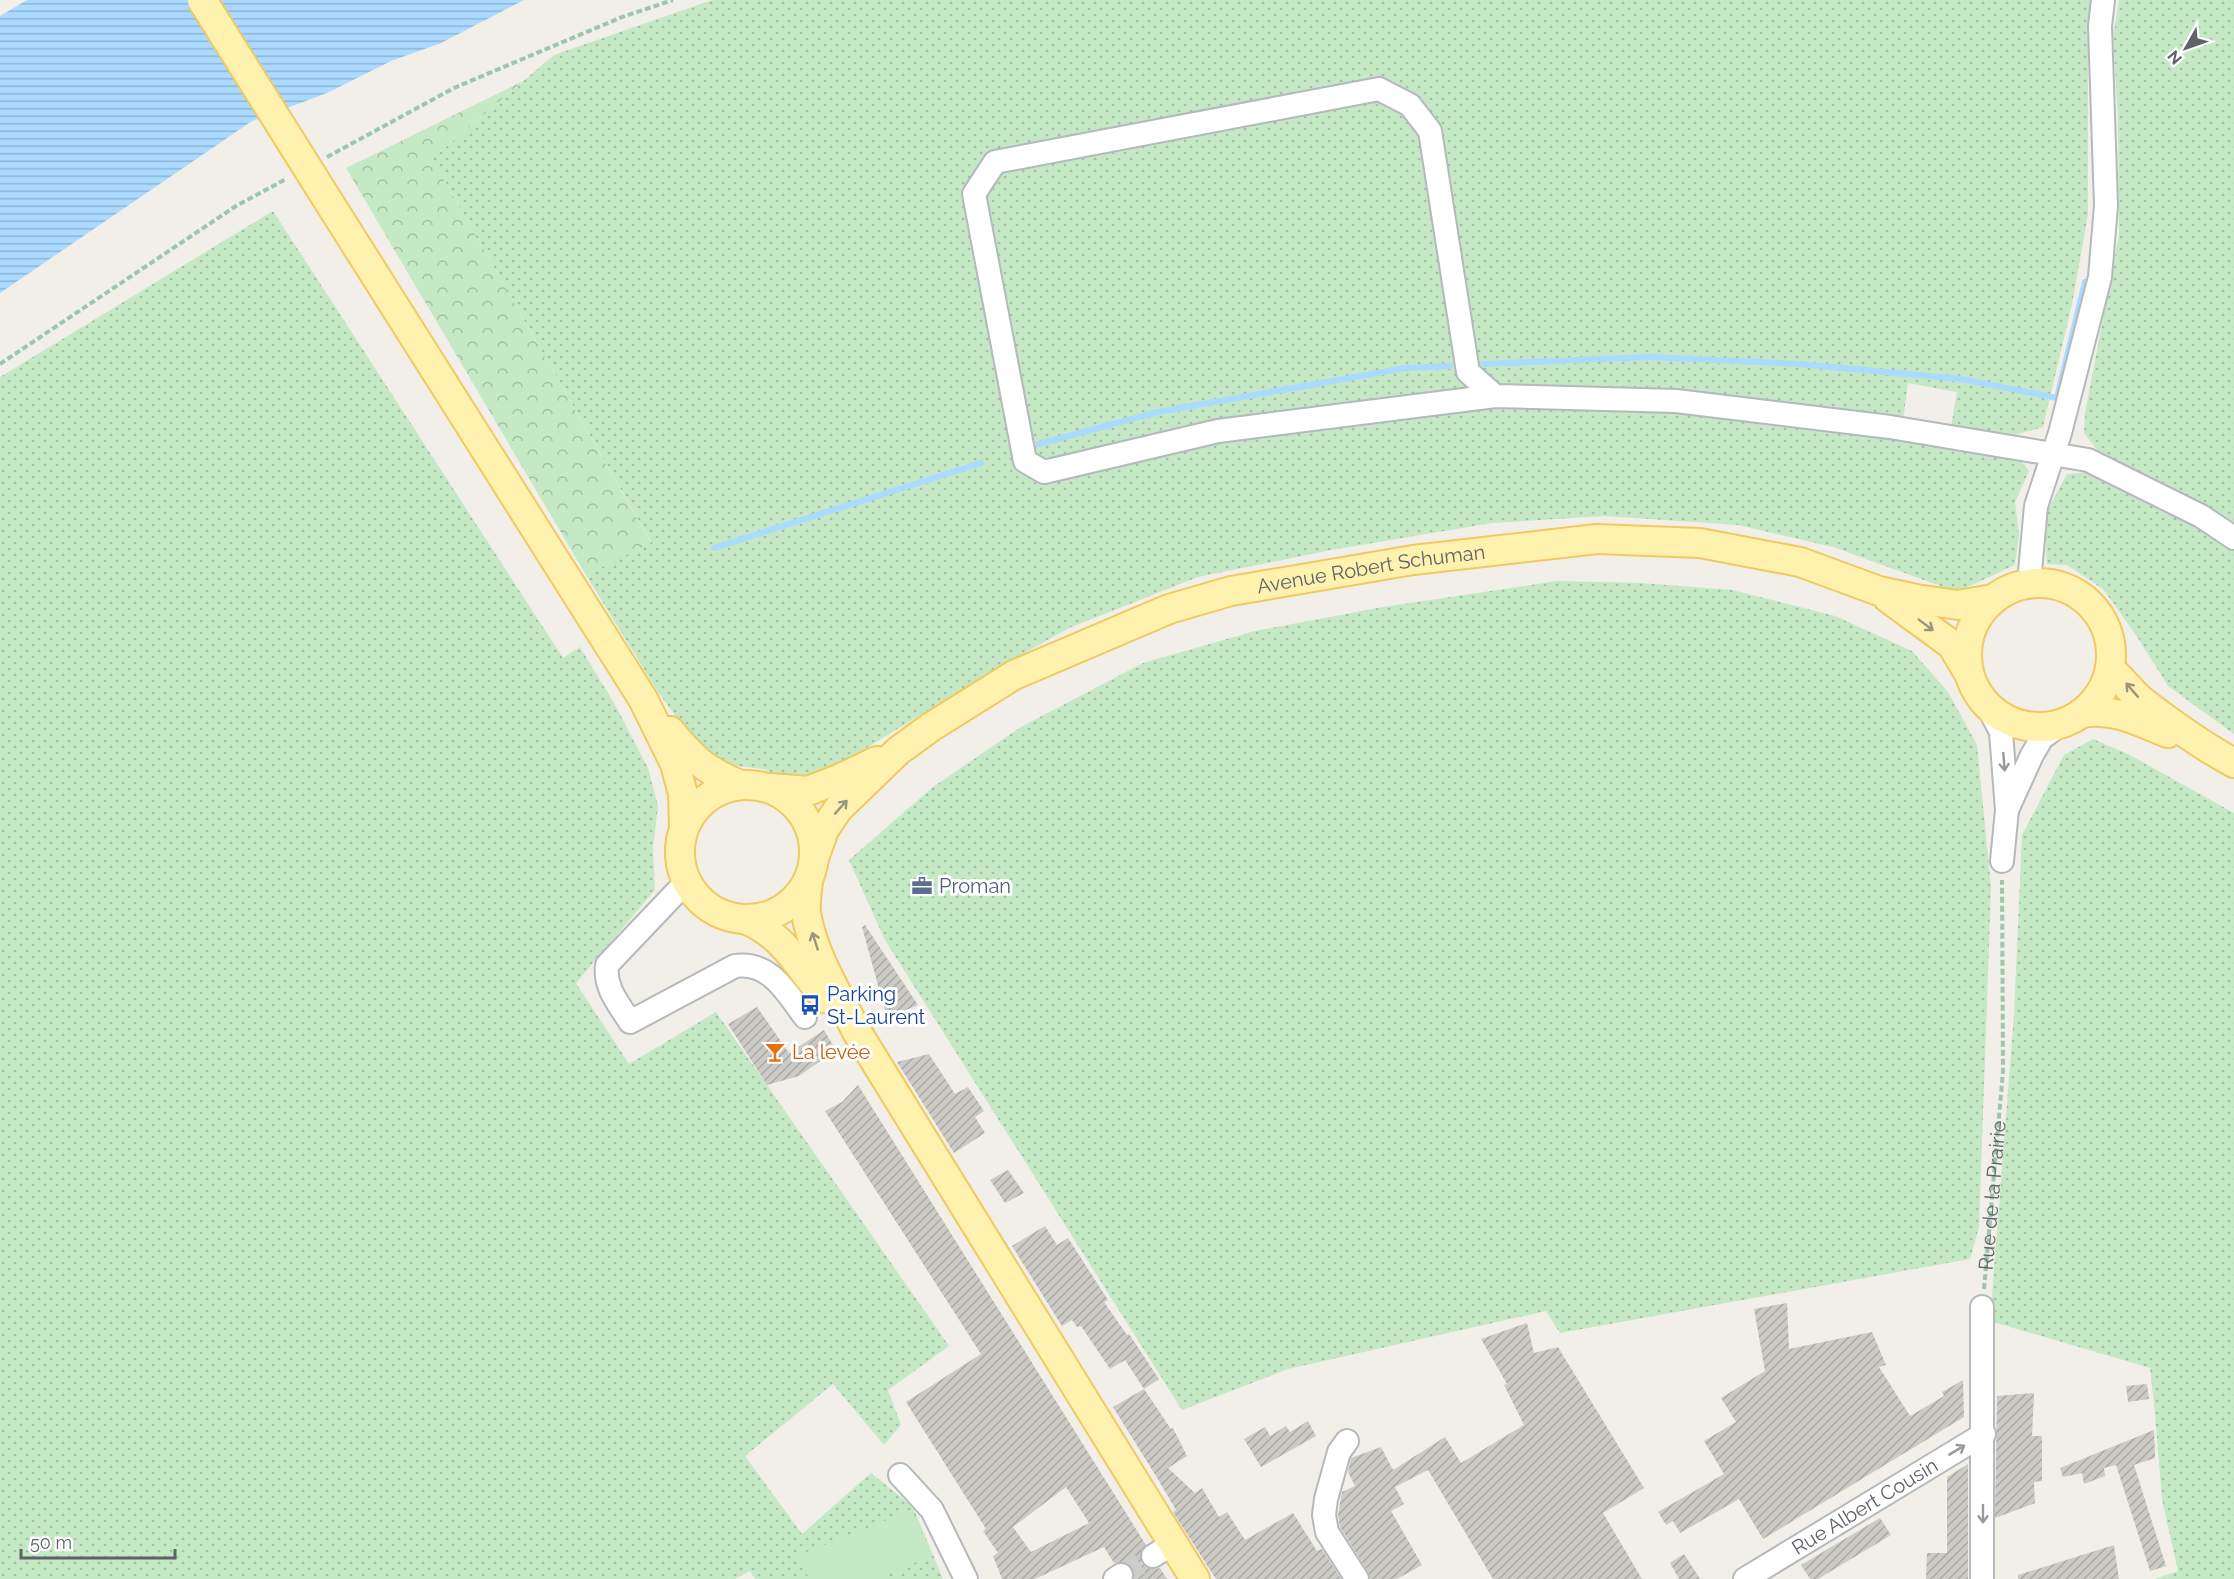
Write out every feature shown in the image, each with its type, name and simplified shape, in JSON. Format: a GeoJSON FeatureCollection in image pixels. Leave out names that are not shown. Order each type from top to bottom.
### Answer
{"type":"FeatureCollection","features":[{"type":"Feature","properties":{"kind":"main road"},"geometry":{"type":"LineString","coordinates":[[202,0],[643,699],[675,764],[683,794],[684,825],[680,844],[680,864],[686,882],[697,897],[712,909],[729,917],[747,920],[762,926],[787,948],[823,995],[857,1032]]}},
{"type":"Feature","properties":{"kind":"main road","name":"Avenue Robert Schuman"},"geometry":{"type":"LineString","coordinates":[[811,869],[824,830],[838,809],[897,752],[932,727],[1014,675],[1168,609],[1231,591],[1413,560],[1597,539],[1700,543],[1800,562],[1879,591],[1958,605],[1993,599]]}},
{"type":"Feature","properties":{"kind":"main road"},"geometry":{"type":"LineString","coordinates":[[2072,719],[2093,703],[2103,687],[2110,669],[2111,649],[2107,631],[2097,613],[2084,599],[2068,589],[2049,584],[2030,583],[2010,588],[1993,599],[1979,613],[1970,632],[1966,651],[1968,672],[1976,690],[1988,707],[2004,719],[2023,726],[2042,728],[2072,719],[2099,710],[2128,717],[2223,757]]}},
{"type":"Feature","properties":{"kind":"main road","name":"Avenue Robert Schuman"},"geometry":{"type":"LineString","coordinates":[[1879,591],[1953,645],[1968,672]]}},
{"type":"Feature","properties":{"kind":"main road"},"geometry":{"type":"LineString","coordinates":[[2110,669],[2122,678],[2141,700],[2223,757]]}},
{"type":"Feature","properties":{"kind":"main road"},"geometry":{"type":"LineString","coordinates":[[643,699],[693,759],[716,775],[738,784]]}},
{"type":"Feature","properties":{"kind":"main road","name":"Avenue Robert Schuman"},"geometry":{"type":"LineString","coordinates":[[769,788],[808,791],[897,752]]}},
{"type":"Feature","properties":{"kind":"main road"},"geometry":{"type":"LineString","coordinates":[[684,825],[708,796],[722,788],[738,784],[754,784],[784,795],[805,817],[813,837],[806,911],[815,945],[826,973],[857,1032],[1163,1550],[1195,1579]]}},
{"type":"Feature","properties":{"kind":"main road"},"geometry":{"type":"LineString","coordinates":[[747,920],[765,917],[784,909],[798,896],[811,869]]}},
{"type":"Feature","properties":{"kind":"street"},"geometry":{"type":"LineString","coordinates":[[2030,583],[2036,506],[2053,453],[2100,277],[2106,206],[2100,26],[2103,0]]}},
{"type":"Feature","properties":{"kind":"street"},"geometry":{"type":"LineString","coordinates":[[1495,396],[1468,372],[1430,131],[1410,105],[1379,89],[995,162],[974,194],[1025,461],[1044,472],[1218,431],[1495,396],[1676,401],[1890,427],[2088,460],[2201,516],[2234,538]]}},
{"type":"Feature","properties":{"kind":"street"},"geometry":{"type":"LineString","coordinates":[[1988,707],[2001,732],[2007,810],[2002,861]]}},
{"type":"Feature","properties":{"kind":"street"},"geometry":{"type":"LineString","coordinates":[[2007,810],[2042,738],[2072,719]]}},
{"type":"Feature","properties":{"kind":"street"},"geometry":{"type":"LineString","coordinates":[[686,882],[607,965],[606,976],[609,988],[630,1022],[735,966],[749,964],[777,980],[805,1017]]}},
{"type":"Feature","properties":{"kind":"street"},"geometry":{"type":"LineString","coordinates":[[1982,1307],[1984,1434],[1982,1579]]}},
{"type":"Feature","properties":{"kind":"street","name":"Rue Albert Cousin"},"geometry":{"type":"LineString","coordinates":[[1745,1579],[1984,1434]]}},
{"type":"Feature","properties":{"kind":"street"},"geometry":{"type":"LineString","coordinates":[[1347,1441],[1339,1452],[1324,1515],[1327,1532],[1357,1579]]}},
{"type":"Feature","properties":{"kind":"street"},"geometry":{"type":"LineString","coordinates":[[900,1475],[932,1510],[966,1579]]}},
{"type":"Feature","properties":{"kind":"path","name":"Rue de la Prairie"},"geometry":{"type":"LineString","coordinates":[[1982,1307],[2003,1071],[2002,861]]}},
{"type":"Feature","properties":{"kind":"green space"},"geometry":{"type":"Polygon","coordinates":[[[712,0],[2091,0],[2088,45],[2088,215],[2072,304],[2043,427],[2008,437],[1951,427],[1957,392],[1908,383],[1901,436],[2016,455],[2029,471],[2015,502],[2019,535],[2015,565],[1957,592],[1833,547],[1738,525],[1605,516],[1492,523],[1331,550],[1198,577],[1069,628],[972,683],[821,776],[787,778],[763,769],[729,765],[704,754],[658,692],[586,575],[651,542],[432,159],[554,55],[712,0]]]}},
{"type":"Feature","properties":{"kind":"green space"},"geometry":{"type":"Polygon","coordinates":[[[2119,0],[2234,0],[2234,523],[2097,450],[2084,433],[2085,413],[2119,235],[2118,119],[2113,38],[2119,0]]]}},
{"type":"Feature","properties":{"kind":"green space"},"geometry":{"type":"Polygon","coordinates":[[[523,81],[432,159],[651,543],[586,575],[346,168],[523,81]]]}},
{"type":"Feature","properties":{"kind":"green space"},"geometry":{"type":"Polygon","coordinates":[[[273,211],[563,658],[580,647],[614,703],[648,768],[658,806],[653,848],[655,890],[576,983],[629,1064],[716,1012],[949,1346],[888,1390],[901,1425],[884,1445],[833,1384],[745,1456],[802,1534],[871,1473],[913,1507],[943,1579],[755,1579],[750,1571],[735,1579],[0,1579],[0,377],[273,211]]]}},
{"type":"Feature","properties":{"kind":"green space"},"geometry":{"type":"Polygon","coordinates":[[[2088,472],[2195,525],[2234,550],[2234,734],[2168,686],[2134,632],[2103,589],[2067,565],[2047,564],[2044,517],[2067,474],[2088,472]]]}},
{"type":"Feature","properties":{"kind":"green space"},"geometry":{"type":"Polygon","coordinates":[[[1557,581],[1641,583],[1732,590],[1835,616],[1912,651],[1948,692],[1977,745],[1991,887],[1979,1227],[1970,1259],[1560,1333],[1546,1311],[1288,1369],[1182,1410],[885,940],[849,860],[933,787],[1021,727],[1143,663],[1255,631],[1383,607],[1557,581]]]}},
{"type":"Feature","properties":{"kind":"green space"},"geometry":{"type":"Polygon","coordinates":[[[2093,739],[2128,754],[2234,813],[2234,1579],[2155,1579],[2178,1571],[2162,1500],[2150,1368],[1990,1321],[2014,1015],[2022,835],[2064,755],[2093,739]]]}},
{"type":"Feature","properties":{"kind":"green space"},"geometry":{"type":"Polygon","coordinates":[[[912,1510],[931,1556],[876,1579],[809,1579],[799,1555],[912,1510]]]}},
{"type":"Feature","properties":{"kind":"water"},"geometry":{"type":"Polygon","coordinates":[[[27,0],[524,0],[441,43],[391,61],[327,93],[252,121],[0,293],[0,16],[27,0]]]}},
{"type":"Feature","properties":{"kind":"building"},"geometry":{"type":"Polygon","coordinates":[[[865,925],[918,1005],[887,1018],[862,927],[865,925]]]}},
{"type":"Feature","properties":{"kind":"building"},"geometry":{"type":"Polygon","coordinates":[[[757,1007],[789,1053],[824,1030],[836,1050],[799,1076],[767,1085],[728,1024],[757,1007]]]}},
{"type":"Feature","properties":{"kind":"building"},"geometry":{"type":"Polygon","coordinates":[[[929,1054],[955,1094],[968,1087],[984,1111],[975,1117],[985,1133],[954,1153],[897,1062],[929,1054]]]}},
{"type":"Feature","properties":{"kind":"building"},"geometry":{"type":"Polygon","coordinates":[[[858,1085],[1146,1545],[1141,1550],[1141,1563],[1147,1568],[1160,1568],[1167,1579],[1134,1579],[1132,1567],[1126,1563],[1114,1563],[1104,1547],[1035,1579],[1002,1579],[993,1556],[998,1553],[983,1531],[986,1529],[906,1402],[981,1354],[825,1111],[842,1102],[858,1085]],[[1066,1487],[1013,1527],[1031,1552],[1089,1523],[1066,1487]]]}},
{"type":"Feature","properties":{"kind":"building"},"geometry":{"type":"Polygon","coordinates":[[[1008,1170],[1024,1193],[1005,1203],[990,1180],[1008,1170]]]}},
{"type":"Feature","properties":{"kind":"building"},"geometry":{"type":"Polygon","coordinates":[[[1045,1226],[1057,1245],[1068,1238],[1108,1300],[1104,1302],[1159,1379],[1144,1389],[1125,1360],[1110,1369],[1081,1326],[1077,1327],[1072,1320],[1062,1326],[1012,1246],[1045,1226]]]}},
{"type":"Feature","properties":{"kind":"building"},"geometry":{"type":"Polygon","coordinates":[[[1787,1303],[1789,1349],[1872,1332],[1886,1365],[1879,1367],[1910,1416],[1944,1396],[1942,1392],[1963,1380],[1964,1417],[1763,1539],[1739,1499],[1680,1533],[1673,1521],[1666,1525],[1658,1512],[1724,1474],[1704,1441],[1736,1422],[1721,1398],[1765,1371],[1754,1309],[1787,1303]]]}},
{"type":"Feature","properties":{"kind":"building"},"geometry":{"type":"Polygon","coordinates":[[[1527,1323],[1534,1353],[1558,1347],[1644,1488],[1603,1513],[1642,1579],[1493,1579],[1428,1470],[1395,1487],[1404,1504],[1391,1511],[1422,1565],[1397,1579],[1370,1579],[1340,1527],[1338,1515],[1342,1492],[1355,1486],[1348,1472],[1351,1458],[1381,1447],[1393,1470],[1445,1437],[1461,1463],[1524,1425],[1504,1385],[1507,1384],[1481,1339],[1527,1323]]]}},
{"type":"Feature","properties":{"kind":"building"},"geometry":{"type":"Polygon","coordinates":[[[2147,1384],[2149,1399],[2128,1402],[2126,1386],[2147,1384]]]}},
{"type":"Feature","properties":{"kind":"building"},"geometry":{"type":"Polygon","coordinates":[[[1144,1389],[1171,1429],[1173,1428],[1187,1456],[1168,1468],[1195,1493],[1202,1488],[1219,1517],[1227,1512],[1245,1540],[1293,1513],[1317,1551],[1322,1549],[1341,1579],[1216,1579],[1173,1512],[1176,1510],[1113,1407],[1144,1389]]]}},
{"type":"Feature","properties":{"kind":"building"},"geometry":{"type":"Polygon","coordinates":[[[2034,1393],[2032,1436],[2042,1436],[2042,1481],[2034,1482],[2035,1503],[1995,1518],[1997,1396],[2034,1393]]]}},
{"type":"Feature","properties":{"kind":"building"},"geometry":{"type":"Polygon","coordinates":[[[1308,1421],[1316,1436],[1261,1467],[1244,1439],[1265,1427],[1270,1436],[1286,1426],[1290,1432],[1308,1421]]]}},
{"type":"Feature","properties":{"kind":"building"},"geometry":{"type":"Polygon","coordinates":[[[2154,1430],[2155,1458],[2134,1465],[2166,1566],[2150,1571],[2116,1465],[2104,1468],[2105,1476],[2084,1484],[2082,1473],[2063,1477],[2060,1468],[2154,1430]]]}},
{"type":"Feature","properties":{"kind":"building"},"geometry":{"type":"Polygon","coordinates":[[[1968,1464],[1968,1579],[1926,1579],[1927,1553],[1947,1553],[1947,1477],[1968,1464]]]}},
{"type":"Feature","properties":{"kind":"building"},"geometry":{"type":"Polygon","coordinates":[[[1880,1518],[1891,1535],[1818,1579],[1810,1579],[1801,1565],[1880,1518]]]}},
{"type":"Feature","properties":{"kind":"building"},"geometry":{"type":"Polygon","coordinates":[[[2114,1545],[2119,1579],[2018,1579],[2018,1575],[2114,1545]]]}},
{"type":"Feature","properties":{"kind":"building"},"geometry":{"type":"Polygon","coordinates":[[[1684,1554],[1700,1579],[1679,1579],[1670,1563],[1684,1554]]]}},
{"type":"Feature","properties":{"kind":"waterway"},"geometry":{"type":"LineString","coordinates":[[1484,364],[1649,357],[1799,364],[1961,379],[2057,398],[2085,282]]}},
{"type":"Feature","properties":{"kind":"waterway"},"geometry":{"type":"LineString","coordinates":[[1039,444],[1158,412],[1406,368],[1450,366]]}},
{"type":"Feature","properties":{"kind":"waterway"},"geometry":{"type":"LineString","coordinates":[[714,548],[981,463]]}},
{"type":"Feature","properties":{"kind":"tunnel"},"geometry":{"type":"LineString","coordinates":[[1121,1575],[1153,1556]]}},
{"type":"Feature","properties":{"kind":"place","name":"Proman"},"geometry":{"type":"Point","coordinates":[922,886]}},
{"type":"Feature","properties":{"kind":"place","name":"Parking St-Laurent"},"geometry":{"type":"Point","coordinates":[810,1005]}},
{"type":"Feature","properties":{"kind":"place","name":"La levée"},"geometry":{"type":"Point","coordinates":[775,1052]}}]}
